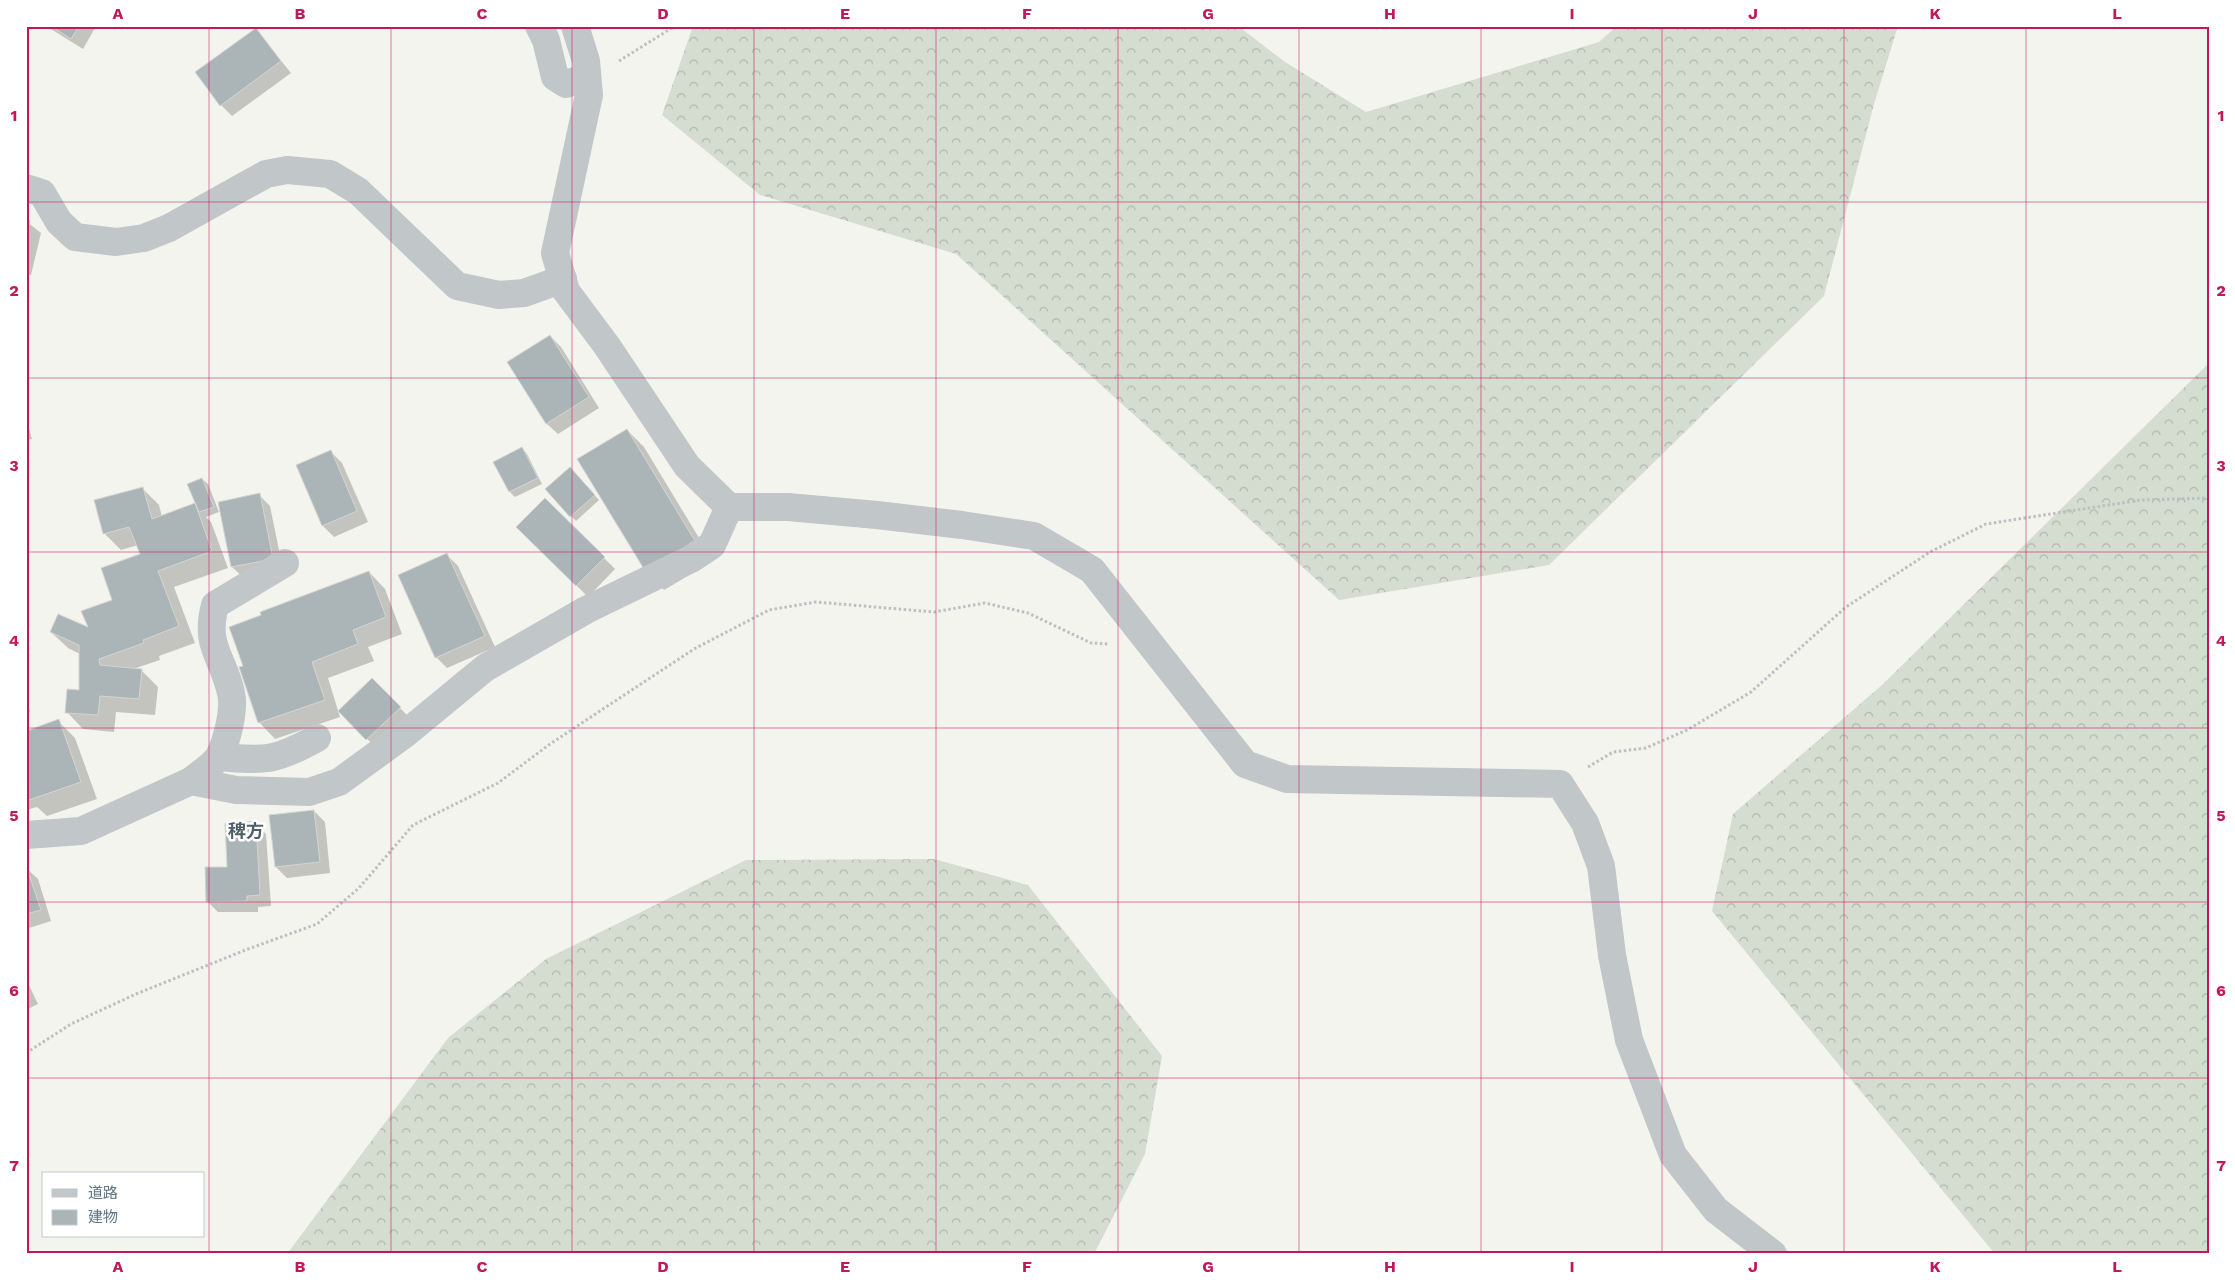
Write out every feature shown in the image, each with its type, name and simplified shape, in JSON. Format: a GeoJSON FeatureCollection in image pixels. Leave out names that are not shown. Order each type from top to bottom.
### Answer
{"type":"FeatureCollection","features":[{"type":"Feature","properties":{"kind":"street"},"geometry":{"type":"LineString","coordinates":[[539,26],[546,40],[556,77],[566,84],[587,77]]}},
{"type":"Feature","properties":{"kind":"street"},"geometry":{"type":"LineString","coordinates":[[575,26],[586,61],[589,95],[556,253],[562,279],[566,291],[607,346],[687,466],[729,507],[788,507],[962,525],[1034,536],[1092,570],[1175,673],[1244,764],[1287,779],[1560,784],[1585,823],[1602,866],[1612,955],[1629,1040],[1673,1155],[1716,1210],[1773,1254]]}},
{"type":"Feature","properties":{"kind":"street"},"geometry":{"type":"LineString","coordinates":[[26,188],[42,193],[59,222],[76,237],[116,242],[144,238],[169,228],[266,174],[287,170],[330,174],[358,191],[457,286],[499,295],[524,293],[562,279]]}},
{"type":"Feature","properties":{"kind":"street"},"geometry":{"type":"LineString","coordinates":[[191,781],[236,790],[309,792],[339,782],[405,734],[485,668],[586,610],[691,559],[712,544],[729,507]]}},
{"type":"Feature","properties":{"kind":"street"},"geometry":{"type":"LineString","coordinates":[[26,835],[81,831],[191,781],[219,757],[229,727],[232,694],[213,645],[210,624],[215,605],[285,563]]}},
{"type":"Feature","properties":{"kind":"street"},"geometry":{"type":"LineString","coordinates":[[219,757],[260,761],[290,754],[317,738]]}},
{"type":"Feature","properties":{"kind":"path"},"geometry":{"type":"LineString","coordinates":[[587,77],[624,59],[675,26]]}},
{"type":"Feature","properties":{"kind":"path"},"geometry":{"type":"LineString","coordinates":[[1560,784],[1612,752],[1646,748],[1687,730],[1751,692],[1846,607],[1930,552],[1986,524],[2141,500],[2209,498]]}},
{"type":"Feature","properties":{"kind":"path"},"geometry":{"type":"LineString","coordinates":[[26,1054],[71,1024],[136,994],[248,949],[317,924],[359,888],[413,825],[498,783],[550,744],[694,649],[769,610],[816,602],[934,612],[985,603],[1028,613],[1091,643],[1119,645],[1138,628]]}},
{"type":"Feature","properties":{"kind":"green space"},"geometry":{"type":"Polygon","coordinates":[[[693,26],[1238,26],[1285,62],[1366,112],[1599,42],[1617,26],[1898,26],[1874,104],[1824,296],[1549,565],[1339,600],[956,254],[760,195],[662,115],[693,26]]]}},
{"type":"Feature","properties":{"kind":"green space"},"geometry":{"type":"Polygon","coordinates":[[[2209,363],[2209,1254],[1995,1254],[1712,911],[1733,814],[1882,685],[2209,363]]]}},
{"type":"Feature","properties":{"kind":"green space"},"geometry":{"type":"Polygon","coordinates":[[[934,859],[1028,885],[1162,1056],[1145,1154],[1094,1254],[287,1254],[448,1038],[546,959],[746,860],[934,859]]]}},
{"type":"Feature","properties":{"kind":"building"},"geometry":{"type":"Polygon","coordinates":[[[51,26],[79,26],[71,39],[51,26]]]}},
{"type":"Feature","properties":{"kind":"building"},"geometry":{"type":"Polygon","coordinates":[[[256,28],[281,61],[220,106],[195,72],[256,28]]]}},
{"type":"Feature","properties":{"kind":"building"},"geometry":{"type":"Polygon","coordinates":[[[26,220],[30,221],[26,237],[26,220]]]}},
{"type":"Feature","properties":{"kind":"building"},"geometry":{"type":"Polygon","coordinates":[[[550,335],[589,397],[546,424],[507,362],[550,335]]]}},
{"type":"Feature","properties":{"kind":"building"},"geometry":{"type":"Polygon","coordinates":[[[627,429],[697,544],[647,574],[577,459],[627,429]]]}},
{"type":"Feature","properties":{"kind":"building"},"geometry":{"type":"Polygon","coordinates":[[[522,447],[538,478],[509,492],[493,462],[522,447]]]}},
{"type":"Feature","properties":{"kind":"building"},"geometry":{"type":"Polygon","coordinates":[[[331,450],[357,511],[322,526],[296,465],[331,450]]]}},
{"type":"Feature","properties":{"kind":"building"},"geometry":{"type":"Polygon","coordinates":[[[570,467],[595,495],[570,517],[545,489],[570,467]]]}},
{"type":"Feature","properties":{"kind":"building"},"geometry":{"type":"Polygon","coordinates":[[[202,478],[214,507],[199,512],[187,484],[202,478]]]}},
{"type":"Feature","properties":{"kind":"building"},"geometry":{"type":"Polygon","coordinates":[[[143,487],[152,519],[195,503],[212,551],[158,571],[179,626],[143,640],[144,643],[99,659],[100,665],[142,669],[139,699],[100,696],[98,715],[65,713],[67,689],[79,690],[79,645],[50,632],[58,614],[88,627],[81,611],[112,600],[101,568],[140,554],[129,527],[103,534],[94,500],[143,487]]]}},
{"type":"Feature","properties":{"kind":"building"},"geometry":{"type":"Polygon","coordinates":[[[260,493],[273,559],[231,567],[218,502],[260,493]]]}},
{"type":"Feature","properties":{"kind":"building"},"geometry":{"type":"Polygon","coordinates":[[[545,498],[605,557],[576,586],[516,527],[545,498]]]}},
{"type":"Feature","properties":{"kind":"building"},"geometry":{"type":"Polygon","coordinates":[[[447,553],[485,636],[435,658],[398,575],[447,553]]]}},
{"type":"Feature","properties":{"kind":"building"},"geometry":{"type":"Polygon","coordinates":[[[369,571],[386,617],[353,630],[358,644],[312,662],[325,700],[258,723],[239,667],[243,666],[229,627],[261,615],[260,612],[369,571]]]}},
{"type":"Feature","properties":{"kind":"building"},"geometry":{"type":"Polygon","coordinates":[[[372,678],[401,707],[366,740],[338,711],[372,678]]]}},
{"type":"Feature","properties":{"kind":"building"},"geometry":{"type":"Polygon","coordinates":[[[59,719],[81,782],[29,800],[26,793],[26,731],[59,719]]]}},
{"type":"Feature","properties":{"kind":"building"},"geometry":{"type":"Polygon","coordinates":[[[314,810],[320,862],[275,867],[269,815],[314,810]]]}},
{"type":"Feature","properties":{"kind":"building"},"geometry":{"type":"Polygon","coordinates":[[[256,821],[260,895],[247,896],[247,901],[206,902],[205,867],[227,867],[225,823],[256,821]]]}},
{"type":"Feature","properties":{"kind":"building"},"geometry":{"type":"Polygon","coordinates":[[[26,866],[41,910],[26,914],[26,866]]]}},
{"type":"Feature","properties":{"kind":"district","name":"稗方"},"geometry":{"type":"Point","coordinates":[246,831]}}]}
